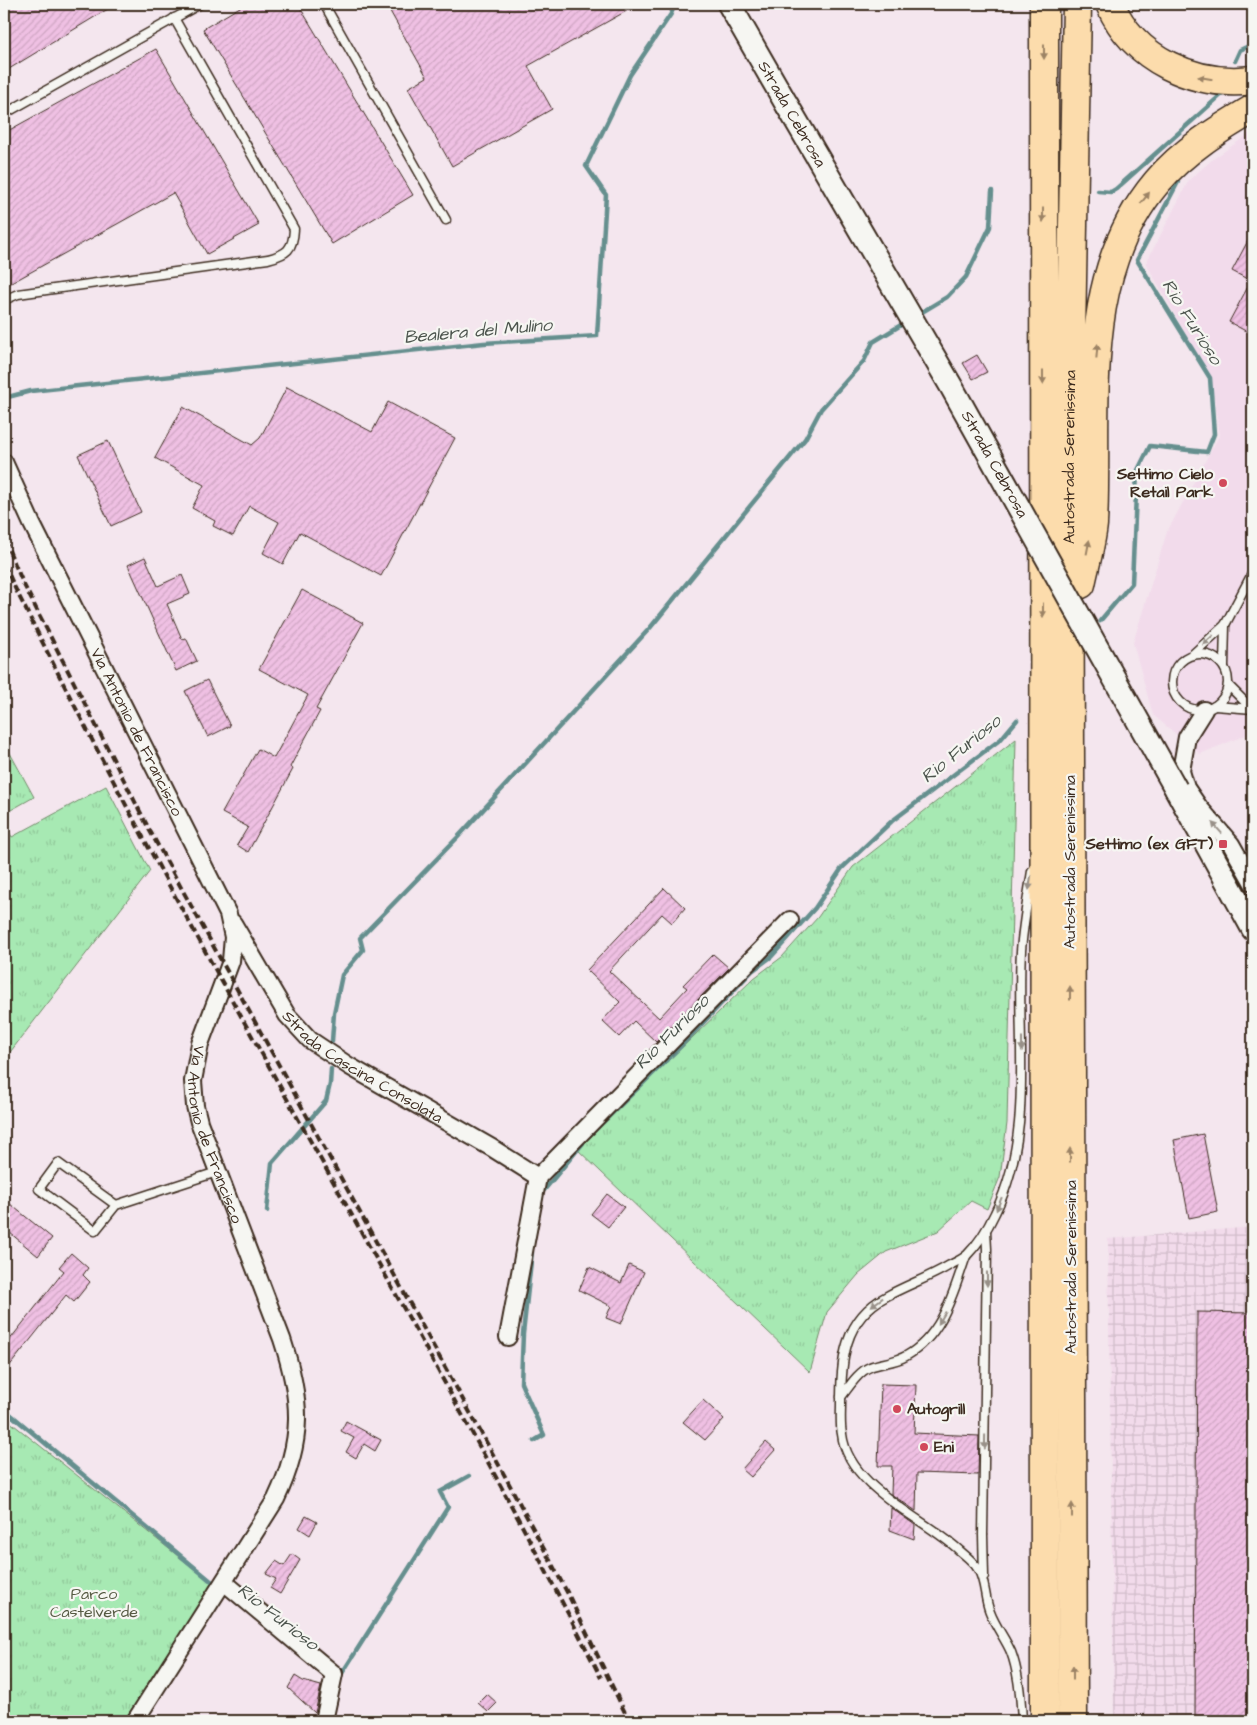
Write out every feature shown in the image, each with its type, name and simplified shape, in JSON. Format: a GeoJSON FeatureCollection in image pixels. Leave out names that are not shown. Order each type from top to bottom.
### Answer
{"type":"FeatureCollection","features":[{"type":"Feature","properties":{"kind":"highway","name":"Autostrada Serenissima"},"geometry":{"type":"LineString","coordinates":[[1044,4],[1045,1721]]}},
{"type":"Feature","properties":{"kind":"highway","name":"Autostrada Serenissima"},"geometry":{"type":"LineString","coordinates":[[1073,1721],[1069,446],[1078,4]]}},
{"type":"Feature","properties":{"kind":"highway"},"geometry":{"type":"LineString","coordinates":[[1110,4],[1122,26],[1133,40],[1160,61],[1177,71],[1192,76],[1235,82],[1253,80]]}},
{"type":"Feature","properties":{"kind":"highway"},"geometry":{"type":"LineString","coordinates":[[1069,647],[1092,526],[1094,381],[1098,330],[1106,284],[1114,257],[1137,208],[1158,181],[1203,141],[1253,109]]}},
{"type":"Feature","properties":{"kind":"main road","name":"Strada Cebrosa"},"geometry":{"type":"LineString","coordinates":[[729,4],[951,386],[1253,929]]}},
{"type":"Feature","properties":{"kind":"street","name":"Via Antonio de Francisco"},"geometry":{"type":"LineString","coordinates":[[4,462],[32,524],[228,914],[233,938],[232,960],[200,1044],[193,1081],[195,1106],[217,1172],[282,1339],[290,1365],[298,1411],[294,1450],[284,1481],[269,1510],[135,1721]]}},
{"type":"Feature","properties":{"kind":"street"},"geometry":{"type":"LineString","coordinates":[[1210,708],[1187,737],[1181,771],[1186,788],[1199,807],[1232,844],[1253,883]]}},
{"type":"Feature","properties":{"kind":"street","name":"Strada Cascina Consolata"},"geometry":{"type":"LineString","coordinates":[[228,914],[287,1015],[310,1040],[348,1066],[538,1176]]}},
{"type":"Feature","properties":{"kind":"street"},"geometry":{"type":"LineString","coordinates":[[508,1337],[538,1176],[790,920]]}},
{"type":"Feature","properties":{"kind":"street"},"geometry":{"type":"LineString","coordinates":[[224,1582],[334,1674],[324,1721]]}},
{"type":"Feature","properties":{"kind":"lane"},"geometry":{"type":"LineString","coordinates":[[4,114],[200,4]]}},
{"type":"Feature","properties":{"kind":"lane"},"geometry":{"type":"LineString","coordinates":[[324,4],[446,220]]}},
{"type":"Feature","properties":{"kind":"lane"},"geometry":{"type":"LineString","coordinates":[[4,300],[18,294],[268,259],[282,256],[291,248],[294,229],[174,18]]}},
{"type":"Feature","properties":{"kind":"lane"},"geometry":{"type":"LineString","coordinates":[[1192,655],[1225,625],[1253,572]]}},
{"type":"Feature","properties":{"kind":"lane"},"geometry":{"type":"LineString","coordinates":[[1210,708],[1224,697],[1228,685],[1224,666],[1225,625]]}},
{"type":"Feature","properties":{"kind":"lane"},"geometry":{"type":"LineString","coordinates":[[1224,666],[1211,655],[1192,655],[1183,659],[1176,666],[1172,675],[1174,694],[1188,708],[1197,710],[1210,708],[1252,709]]}},
{"type":"Feature","properties":{"kind":"lane"},"geometry":{"type":"LineString","coordinates":[[1228,685],[1252,709]]}},
{"type":"Feature","properties":{"kind":"lane"},"geometry":{"type":"LineString","coordinates":[[1036,842],[1044,782]]}},
{"type":"Feature","properties":{"kind":"lane"},"geometry":{"type":"LineString","coordinates":[[841,1397],[854,1380],[868,1368],[905,1357],[918,1348],[935,1330],[948,1307],[966,1256],[986,1231],[997,1210],[1007,1183],[1022,1092],[1021,950],[1033,861]]}},
{"type":"Feature","properties":{"kind":"lane"},"geometry":{"type":"LineString","coordinates":[[116,1204],[58,1163],[39,1189],[95,1231],[116,1204],[217,1172]]}},
{"type":"Feature","properties":{"kind":"lane"},"geometry":{"type":"LineString","coordinates":[[984,1584],[986,1231]]}},
{"type":"Feature","properties":{"kind":"lane"},"geometry":{"type":"LineString","coordinates":[[966,1256],[937,1273],[885,1296],[867,1310],[854,1325],[841,1368],[842,1435],[847,1453],[861,1473],[881,1494],[949,1540],[978,1568],[984,1584],[990,1614],[1011,1652],[1018,1680],[1022,1721]]}},
{"type":"Feature","properties":{"kind":"shaded area","name":"Settimo Cielo Retail Park"},"geometry":{"type":"Polygon","coordinates":[[[1253,131],[1253,732],[1200,754],[1153,715],[1133,643],[1167,532],[1220,434],[1211,380],[1146,263],[1189,180],[1212,160],[1253,131]]]}},
{"type":"Feature","properties":{"kind":"shaded area"},"geometry":{"type":"Polygon","coordinates":[[[1253,1227],[1253,1721],[1114,1721],[1108,1239],[1253,1227]]]}},
{"type":"Feature","properties":{"kind":"green space"},"geometry":{"type":"Polygon","coordinates":[[[1016,739],[1007,1123],[1000,1177],[987,1209],[971,1201],[938,1231],[886,1252],[858,1275],[827,1312],[810,1372],[577,1149],[754,978],[782,957],[818,917],[853,867],[1016,739]]]}},
{"type":"Feature","properties":{"kind":"green space"},"geometry":{"type":"Polygon","coordinates":[[[4,742],[34,797],[4,814],[4,742]]]}},
{"type":"Feature","properties":{"kind":"green space"},"geometry":{"type":"Polygon","coordinates":[[[106,786],[150,871],[4,1060],[4,823],[12,837],[106,786]]]}},
{"type":"Feature","properties":{"kind":"green space","name":"Parco Castelverde"},"geometry":{"type":"Polygon","coordinates":[[[4,1417],[213,1584],[124,1721],[4,1721],[4,1417]]]}},
{"type":"Feature","properties":{"kind":"building"},"geometry":{"type":"Polygon","coordinates":[[[4,4],[116,4],[4,72],[4,4]]]}},
{"type":"Feature","properties":{"kind":"building"},"geometry":{"type":"Polygon","coordinates":[[[245,4],[298,4],[413,195],[332,244],[203,29],[245,4]]]}},
{"type":"Feature","properties":{"kind":"building"},"geometry":{"type":"Polygon","coordinates":[[[386,4],[639,4],[528,66],[552,109],[452,166],[408,88],[427,77],[386,4]]]}},
{"type":"Feature","properties":{"kind":"building"},"geometry":{"type":"Polygon","coordinates":[[[156,49],[259,225],[207,254],[173,193],[4,287],[4,133],[156,49]]]}},
{"type":"Feature","properties":{"kind":"building"},"geometry":{"type":"Polygon","coordinates":[[[1253,231],[1253,335],[1229,322],[1251,281],[1232,271],[1253,231]]]}},
{"type":"Feature","properties":{"kind":"building"},"geometry":{"type":"Polygon","coordinates":[[[977,355],[987,372],[973,379],[963,363],[977,355]]]}},
{"type":"Feature","properties":{"kind":"building"},"geometry":{"type":"Polygon","coordinates":[[[287,387],[372,432],[388,402],[455,438],[381,576],[300,532],[283,564],[263,553],[279,522],[249,506],[233,536],[213,526],[215,521],[192,508],[204,485],[155,458],[183,407],[252,445],[260,438],[287,387]]]}},
{"type":"Feature","properties":{"kind":"building"},"geometry":{"type":"Polygon","coordinates":[[[108,441],[141,512],[111,526],[78,455],[108,441]]]}},
{"type":"Feature","properties":{"kind":"building"},"geometry":{"type":"Polygon","coordinates":[[[145,557],[158,586],[182,575],[190,594],[167,604],[182,639],[186,638],[197,661],[176,671],[128,565],[145,557]]]}},
{"type":"Feature","properties":{"kind":"building"},"geometry":{"type":"Polygon","coordinates":[[[302,590],[363,623],[316,709],[320,711],[290,767],[293,769],[248,852],[237,845],[248,827],[222,813],[258,749],[274,758],[308,695],[259,669],[302,590]]]}},
{"type":"Feature","properties":{"kind":"building"},"geometry":{"type":"Polygon","coordinates":[[[207,680],[230,726],[208,737],[185,691],[207,680]]]}},
{"type":"Feature","properties":{"kind":"building"},"geometry":{"type":"Polygon","coordinates":[[[664,888],[685,908],[672,923],[662,914],[609,971],[659,1018],[687,988],[683,985],[713,954],[729,968],[656,1042],[634,1021],[619,1037],[602,1021],[620,1002],[587,970],[664,888]]]}},
{"type":"Feature","properties":{"kind":"building"},"geometry":{"type":"Polygon","coordinates":[[[1203,1134],[1218,1212],[1189,1218],[1174,1140],[1203,1134]]]}},
{"type":"Feature","properties":{"kind":"building"},"geometry":{"type":"Polygon","coordinates":[[[607,1194],[624,1207],[608,1227],[591,1214],[607,1194]]]}},
{"type":"Feature","properties":{"kind":"building"},"geometry":{"type":"Polygon","coordinates":[[[4,1199],[52,1238],[38,1256],[4,1228],[4,1199]]]}},
{"type":"Feature","properties":{"kind":"building"},"geometry":{"type":"Polygon","coordinates":[[[71,1253],[88,1268],[83,1275],[90,1282],[74,1302],[66,1295],[4,1373],[4,1347],[64,1271],[59,1267],[71,1253]]]}},
{"type":"Feature","properties":{"kind":"building"},"geometry":{"type":"Polygon","coordinates":[[[629,1265],[644,1272],[621,1324],[606,1318],[611,1306],[579,1290],[589,1267],[621,1283],[629,1265]]]}},
{"type":"Feature","properties":{"kind":"building"},"geometry":{"type":"Polygon","coordinates":[[[1197,1312],[1253,1313],[1253,1721],[1195,1721],[1197,1312]]]}},
{"type":"Feature","properties":{"kind":"building"},"geometry":{"type":"Polygon","coordinates":[[[881,1384],[916,1385],[914,1433],[979,1436],[978,1475],[917,1473],[916,1511],[891,1494],[892,1466],[878,1466],[881,1384]]]}},
{"type":"Feature","properties":{"kind":"building"},"geometry":{"type":"Polygon","coordinates":[[[703,1400],[724,1419],[705,1440],[683,1422],[703,1400]]]}},
{"type":"Feature","properties":{"kind":"building"},"geometry":{"type":"Polygon","coordinates":[[[346,1421],[381,1440],[375,1451],[364,1444],[356,1458],[346,1452],[354,1438],[341,1431],[346,1421]]]}},
{"type":"Feature","properties":{"kind":"building"},"geometry":{"type":"Polygon","coordinates":[[[766,1442],[775,1450],[751,1477],[742,1469],[766,1442]]]}},
{"type":"Feature","properties":{"kind":"building"},"geometry":{"type":"Polygon","coordinates":[[[891,1508],[915,1525],[914,1539],[890,1530],[891,1508]]]}},
{"type":"Feature","properties":{"kind":"building"},"geometry":{"type":"Polygon","coordinates":[[[306,1516],[317,1522],[310,1535],[299,1528],[306,1516]]]}},
{"type":"Feature","properties":{"kind":"building"},"geometry":{"type":"Polygon","coordinates":[[[292,1554],[300,1560],[280,1594],[270,1588],[276,1579],[266,1574],[276,1561],[284,1566],[292,1554]]]}},
{"type":"Feature","properties":{"kind":"building"},"geometry":{"type":"Polygon","coordinates":[[[295,1676],[303,1681],[321,1686],[315,1713],[288,1688],[295,1676]]]}},
{"type":"Feature","properties":{"kind":"building"},"geometry":{"type":"Polygon","coordinates":[[[487,1694],[497,1703],[488,1712],[478,1703],[487,1694]]]}},
{"type":"Feature","properties":{"kind":"waterway","name":"Bealera del Mulino"},"geometry":{"type":"LineString","coordinates":[[4,398],[31,391],[484,343],[597,336],[606,195],[586,166],[630,75],[671,14],[675,4]]}},
{"type":"Feature","properties":{"kind":"waterway","name":"Rio Furioso"},"geometry":{"type":"LineString","coordinates":[[1235,61],[1240,50],[1253,44]]}},
{"type":"Feature","properties":{"kind":"waterway","name":"Rio Furioso"},"geometry":{"type":"LineString","coordinates":[[1098,191],[1111,192],[1116,189],[1222,94]]}},
{"type":"Feature","properties":{"kind":"waterway","name":"Rio Furioso"},"geometry":{"type":"LineString","coordinates":[[1100,621],[1132,583],[1137,472],[1150,446],[1207,452],[1214,434],[1210,378],[1137,260],[1178,182]]}},
{"type":"Feature","properties":{"kind":"waterway"},"geometry":{"type":"LineString","coordinates":[[917,315],[947,297],[966,277],[990,227],[992,191]]}},
{"type":"Feature","properties":{"kind":"waterway"},"geometry":{"type":"LineString","coordinates":[[332,1041],[334,1013],[342,975],[363,950],[360,938],[458,837],[650,628],[805,439],[821,409],[864,361],[873,342],[906,322]]}},
{"type":"Feature","properties":{"kind":"waterway","name":"Rio Furioso"},"geometry":{"type":"LineString","coordinates":[[588,1137],[680,1047],[752,971],[771,957],[815,908],[842,868],[892,821],[1001,739],[1017,720]]}},
{"type":"Feature","properties":{"kind":"waterway","name":"Rio Furioso"},"geometry":{"type":"LineString","coordinates":[[267,1211],[272,1163],[326,1101],[331,1069]]}},
{"type":"Feature","properties":{"kind":"waterway","name":"Rio Furioso"},"geometry":{"type":"LineString","coordinates":[[540,1195],[583,1143]]}},
{"type":"Feature","properties":{"kind":"waterway","name":"Rio Furioso"},"geometry":{"type":"LineString","coordinates":[[532,1252],[523,1334],[521,1383],[544,1435],[534,1441]]}},
{"type":"Feature","properties":{"kind":"waterway","name":"Rio Furioso"},"geometry":{"type":"LineString","coordinates":[[4,1409],[217,1586]]}},
{"type":"Feature","properties":{"kind":"waterway","name":"Rio Furioso"},"geometry":{"type":"LineString","coordinates":[[339,1678],[448,1507],[440,1492],[469,1476]]}},
{"type":"Feature","properties":{"kind":"railway"},"geometry":{"type":"LineString","coordinates":[[4,539],[23,583],[150,831],[506,1478],[568,1594],[629,1721]]}},
{"type":"Feature","properties":{"kind":"railway"},"geometry":{"type":"LineString","coordinates":[[4,564],[78,713],[143,837],[433,1361],[601,1678]]}},
{"type":"Feature","properties":{"kind":"place","name":"Settimo Cielo Retail Park"},"geometry":{"type":"Point","coordinates":[1223,483]}},
{"type":"Feature","properties":{"kind":"place","name":"Settimo (ex GFT)"},"geometry":{"type":"Point","coordinates":[1223,844]}},
{"type":"Feature","properties":{"kind":"place","name":"Autogrill"},"geometry":{"type":"Point","coordinates":[897,1409]}},
{"type":"Feature","properties":{"kind":"place","name":"Eni"},"geometry":{"type":"Point","coordinates":[924,1447]}}]}
